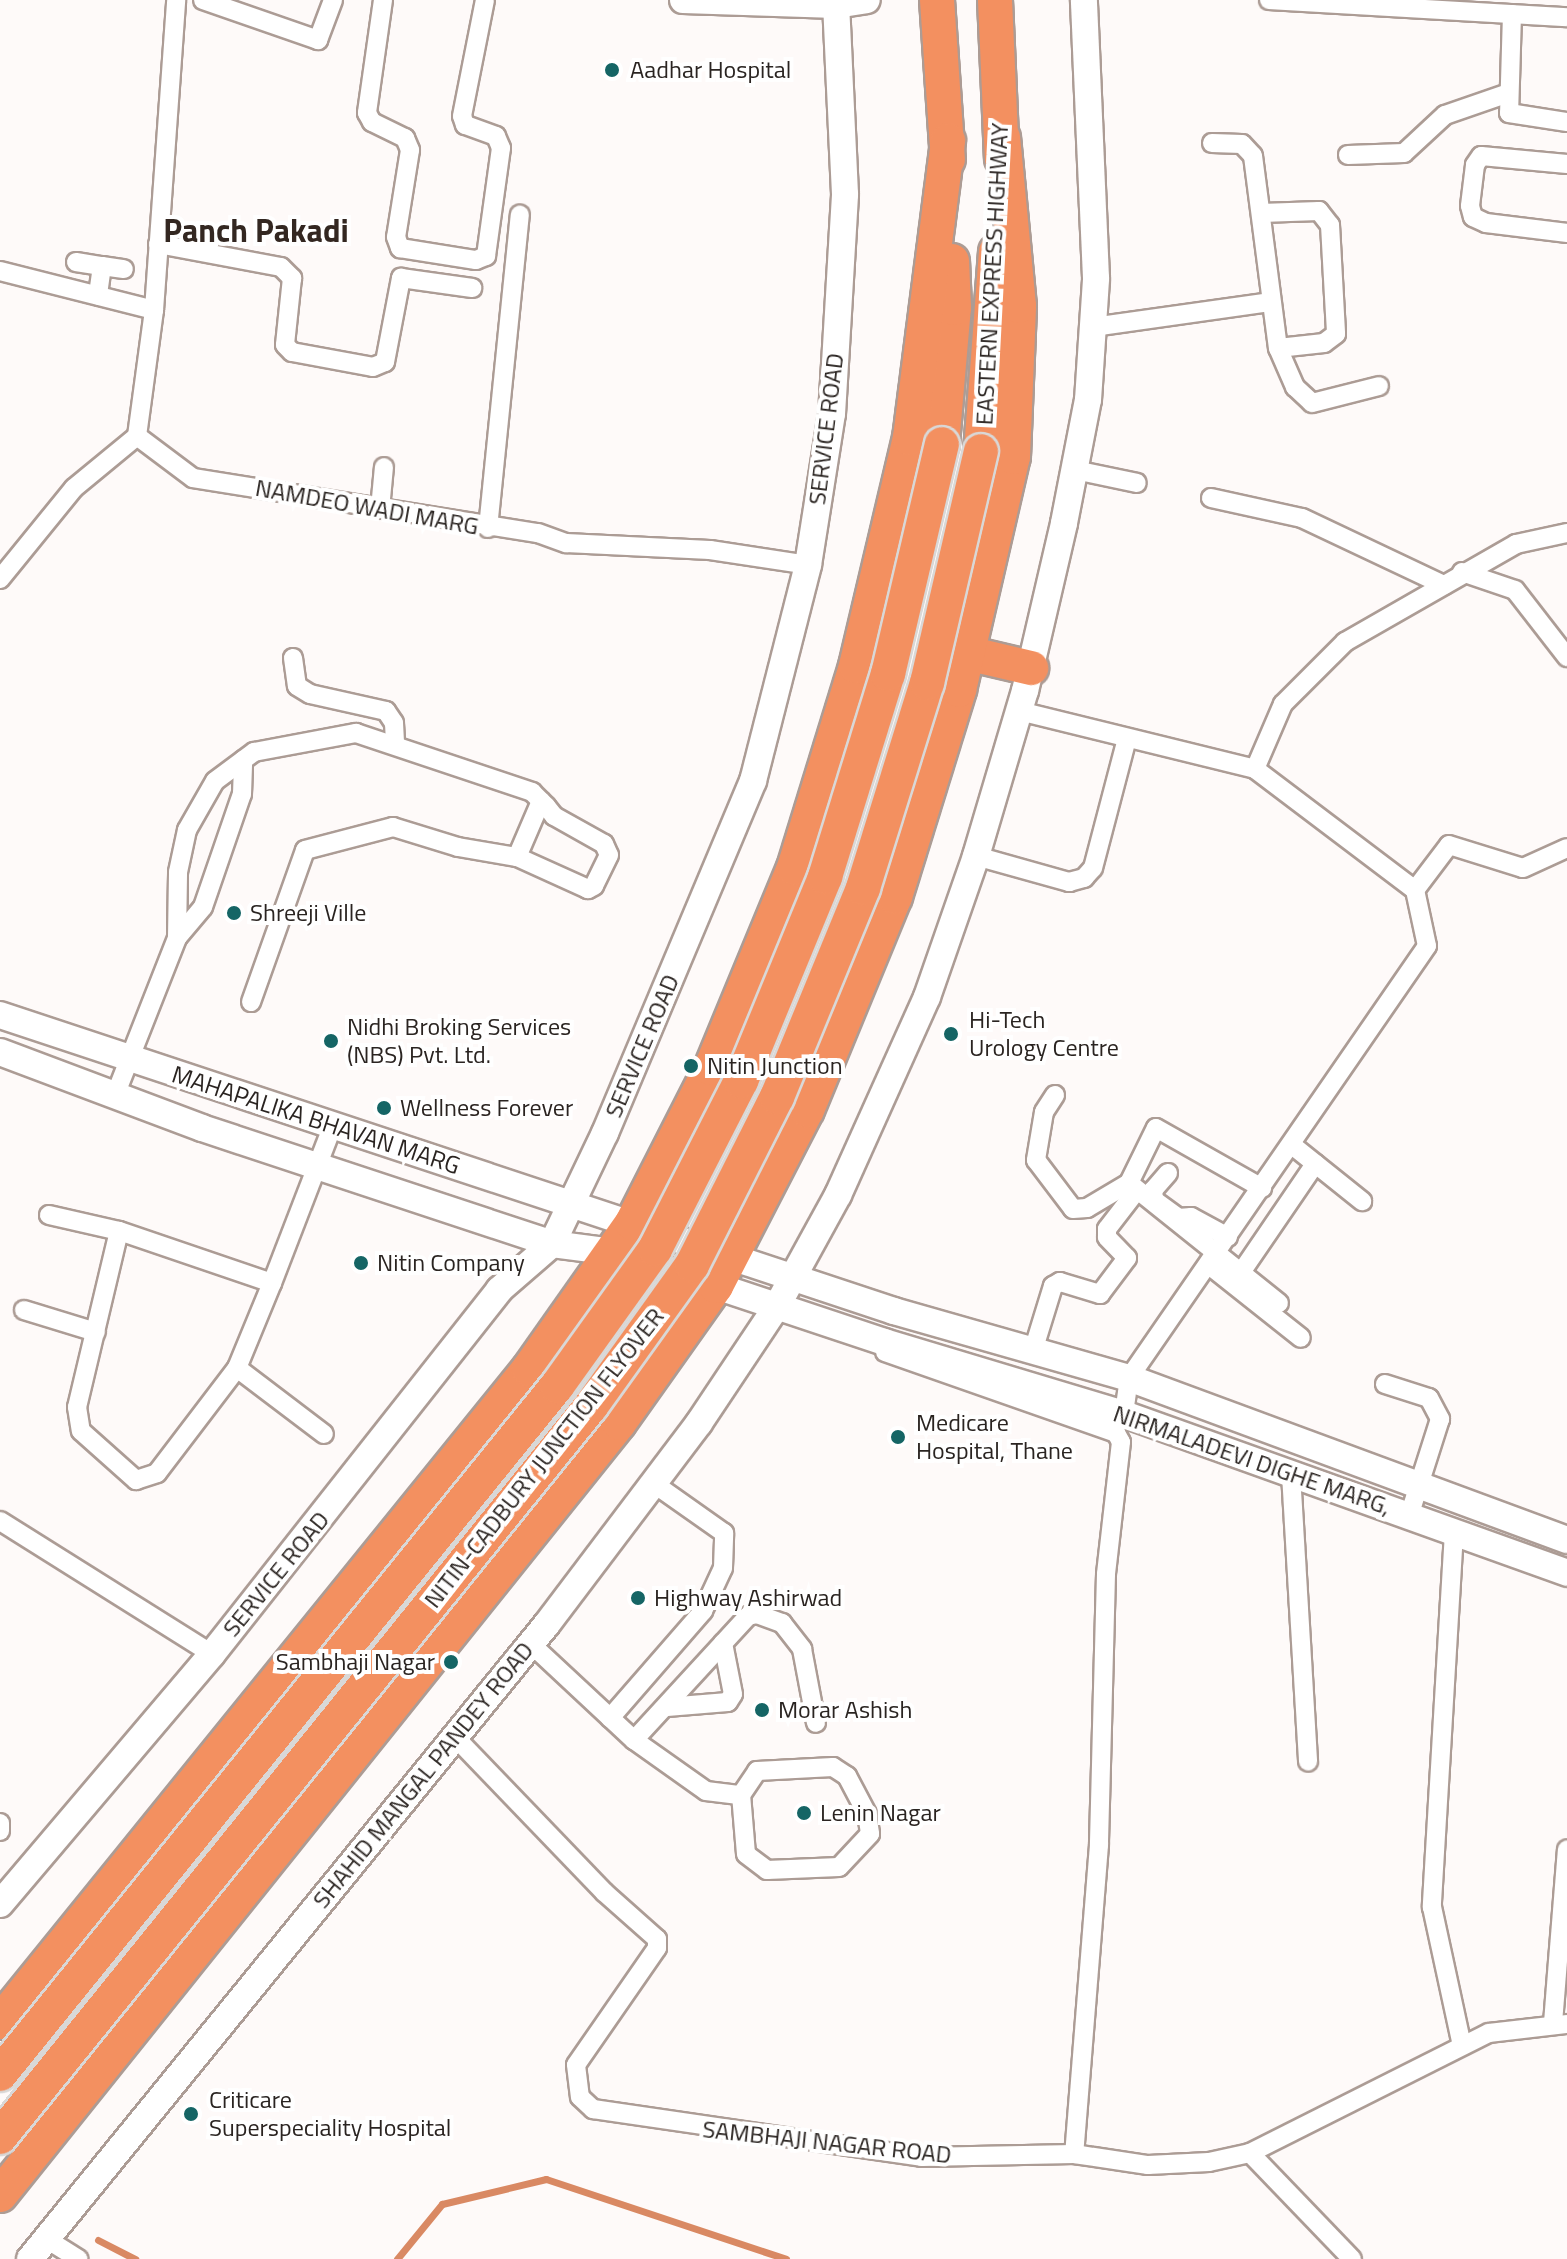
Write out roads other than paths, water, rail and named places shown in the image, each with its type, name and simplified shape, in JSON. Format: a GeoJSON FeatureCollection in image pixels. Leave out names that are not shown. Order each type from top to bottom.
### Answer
{"type":"FeatureCollection","features":[{"type":"Feature","properties":{"kind":"highway","name":"EASTERN EXPRESS HIGHWAY"},"geometry":{"type":"LineString","coordinates":[[937,0],[948,140],[954,308],[942,444]]}},
{"type":"Feature","properties":{"kind":"highway","name":"EASTERN EXPRESS HIGHWAY"},"geometry":{"type":"LineString","coordinates":[[981,451],[1003,138],[995,0]]}},
{"type":"Feature","properties":{"kind":"highway"},"geometry":{"type":"LineString","coordinates":[[0,2195],[424,1671],[645,1387],[724,1272],[807,1110],[895,897],[967,653],[1013,457],[1019,306],[1003,138]]}},
{"type":"Feature","properties":{"kind":"highway"},"geometry":{"type":"LineString","coordinates":[[0,2022],[564,1322],[632,1223],[711,1068],[794,868],[856,666],[910,438],[948,140]]}},
{"type":"Feature","properties":{"kind":"highway","name":"NITIN-CADBURY JUNCTION FLYOVER"},"geometry":{"type":"LineString","coordinates":[[0,2074],[557,1386],[655,1249],[741,1081],[825,877],[888,674],[942,444]]}},
{"type":"Feature","properties":{"kind":"highway","name":"NITIN-CADBURY JUNCTION FLYOVER"},"geometry":{"type":"LineString","coordinates":[[0,2137],[582,1418],[692,1265],[777,1097],[863,888],[927,683],[981,451]]}},
{"type":"Feature","properties":{"kind":"highway"},"geometry":{"type":"LineString","coordinates":[[967,653],[1031,668]]}},
{"type":"Feature","properties":{"kind":"highway"},"geometry":{"type":"LineString","coordinates":[[564,1322],[626,1334],[640,1353],[645,1387]]}},
{"type":"Feature","properties":{"kind":"street"},"geometry":{"type":"LineString","coordinates":[[0,579],[74,488],[137,436],[154,310],[176,0]]}},
{"type":"Feature","properties":{"kind":"street"},"geometry":{"type":"LineString","coordinates":[[203,0],[318,40],[333,0]]}},
{"type":"Feature","properties":{"kind":"street"},"geometry":{"type":"LineString","coordinates":[[383,0],[367,113],[372,122],[405,138],[410,150],[396,237],[400,248],[476,260],[486,256],[501,148],[496,136],[465,125],[462,116],[485,0]]}},
{"type":"Feature","properties":{"kind":"street"},"geometry":{"type":"LineString","coordinates":[[683,0],[836,3],[867,0]]}},
{"type":"Feature","properties":{"kind":"street"},"geometry":{"type":"LineString","coordinates":[[793,1275],[838,1195],[927,997],[976,856],[1031,668],[1088,400],[1096,278],[1084,0]]}},
{"type":"Feature","properties":{"kind":"street"},"geometry":{"type":"LineString","coordinates":[[1269,0],[1461,6],[1512,14],[1567,17]]}},
{"type":"Feature","properties":{"kind":"street","name":"SERVICE ROAD"},"geometry":{"type":"LineString","coordinates":[[0,1904],[212,1654],[499,1290],[552,1244],[571,1203],[753,781],[808,565],[832,414],[845,194],[836,3]]}},
{"type":"Feature","properties":{"kind":"street"},"geometry":{"type":"LineString","coordinates":[[1512,14],[1506,94],[1509,113],[1517,117],[1567,122]]}},
{"type":"Feature","properties":{"kind":"street"},"geometry":{"type":"LineString","coordinates":[[1348,155],[1404,153],[1445,115],[1506,94]]}},
{"type":"Feature","properties":{"kind":"street"},"geometry":{"type":"LineString","coordinates":[[1212,143],[1250,147],[1278,348],[1295,387],[1312,403],[1379,386]]}},
{"type":"Feature","properties":{"kind":"street"},"geometry":{"type":"LineString","coordinates":[[1567,164],[1481,156],[1475,165],[1470,206],[1473,217],[1486,223],[1567,233]]}},
{"type":"Feature","properties":{"kind":"street"},"geometry":{"type":"LineString","coordinates":[[1261,213],[1319,211],[1330,225],[1336,334],[1324,343],[1278,348]]}},
{"type":"Feature","properties":{"kind":"street"},"geometry":{"type":"LineString","coordinates":[[488,528],[520,215]]}},
{"type":"Feature","properties":{"kind":"street"},"geometry":{"type":"LineString","coordinates":[[158,244],[281,267],[292,278],[285,345],[292,352],[373,367],[385,362],[401,278],[472,288]]}},
{"type":"Feature","properties":{"kind":"street"},"geometry":{"type":"LineString","coordinates":[[76,262],[124,269]]}},
{"type":"Feature","properties":{"kind":"street"},"geometry":{"type":"LineString","coordinates":[[98,296],[102,266]]}},
{"type":"Feature","properties":{"kind":"street"},"geometry":{"type":"LineString","coordinates":[[0,271],[154,310]]}},
{"type":"Feature","properties":{"kind":"street"},"geometry":{"type":"LineString","coordinates":[[1093,327],[1271,302]]}},
{"type":"Feature","properties":{"kind":"street","name":"NAMDEO WADI MARG"},"geometry":{"type":"LineString","coordinates":[[137,436],[193,478],[566,543],[710,550],[808,565]]}},
{"type":"Feature","properties":{"kind":"street"},"geometry":{"type":"LineString","coordinates":[[380,509],[384,467]]}},
{"type":"Feature","properties":{"kind":"street"},"geometry":{"type":"LineString","coordinates":[[1075,470],[1137,483]]}},
{"type":"Feature","properties":{"kind":"street"},"geometry":{"type":"LineString","coordinates":[[1211,498],[1302,518],[1444,585]]}},
{"type":"Feature","properties":{"kind":"street"},"geometry":{"type":"LineString","coordinates":[[1255,769],[1283,704],[1345,642],[1462,572],[1516,544],[1567,533]]}},
{"type":"Feature","properties":{"kind":"street"},"geometry":{"type":"LineString","coordinates":[[1462,572],[1515,590],[1567,657]]}},
{"type":"Feature","properties":{"kind":"street"},"geometry":{"type":"LineString","coordinates":[[293,658],[297,686],[310,694],[386,711],[394,723],[395,745]]}},
{"type":"Feature","properties":{"kind":"street"},"geometry":{"type":"LineString","coordinates":[[1019,711],[1255,769],[1415,890],[1427,946],[1129,1378],[1124,1414]]}},
{"type":"Feature","properties":{"kind":"street"},"geometry":{"type":"LineString","coordinates":[[177,938],[178,872],[187,830],[215,781],[254,752],[356,733],[532,792],[554,816],[604,844],[609,855],[588,889],[517,857],[458,847],[393,827],[305,850],[251,1002]]}},
{"type":"Feature","properties":{"kind":"street"},"geometry":{"type":"LineString","coordinates":[[976,856],[1069,882],[1084,878],[1093,868],[1127,738]]}},
{"type":"Feature","properties":{"kind":"street"},"geometry":{"type":"LineString","coordinates":[[116,1093],[177,938],[203,907],[242,794],[243,760]]}},
{"type":"Feature","properties":{"kind":"street"},"geometry":{"type":"LineString","coordinates":[[517,857],[541,801]]}},
{"type":"Feature","properties":{"kind":"street"},"geometry":{"type":"LineString","coordinates":[[1415,890],[1449,845],[1523,868],[1567,848]]}},
{"type":"Feature","properties":{"kind":"street","name":"MAHAPALIKA BHAVAN MARG"},"geometry":{"type":"LineString","coordinates":[[0,1015],[129,1060],[632,1223]]}},
{"type":"Feature","properties":{"kind":"street"},"geometry":{"type":"LineString","coordinates":[[36,1064],[44,1031]]}},
{"type":"Feature","properties":{"kind":"street","name":"MAHAPALIKA BHAVAN MARG"},"geometry":{"type":"LineString","coordinates":[[0,1052],[317,1166],[552,1244],[614,1252]]}},
{"type":"Feature","properties":{"kind":"street"},"geometry":{"type":"LineString","coordinates":[[1055,1095],[1044,1112],[1036,1160],[1073,1209],[1087,1208],[1133,1186]]}},
{"type":"Feature","properties":{"kind":"street"},"geometry":{"type":"LineString","coordinates":[[119,1231],[77,1419],[81,1431],[136,1480],[157,1473],[237,1368],[333,1125]]}},
{"type":"Feature","properties":{"kind":"street"},"geometry":{"type":"LineString","coordinates":[[1033,1351],[1053,1286],[1060,1282],[1100,1294],[1127,1258],[1107,1237],[1107,1229],[1133,1186],[1156,1128],[1262,1188]]}},
{"type":"Feature","properties":{"kind":"street"},"geometry":{"type":"LineString","coordinates":[[1292,1145],[1362,1201]]}},
{"type":"Feature","properties":{"kind":"street"},"geometry":{"type":"LineString","coordinates":[[1242,1271],[1315,1164]]}},
{"type":"Feature","properties":{"kind":"street"},"geometry":{"type":"LineString","coordinates":[[1153,1201],[1153,1190],[1168,1173]]}},
{"type":"Feature","properties":{"kind":"street"},"geometry":{"type":"LineString","coordinates":[[1133,1186],[1179,1218],[1191,1217],[1218,1251],[1301,1338]]}},
{"type":"Feature","properties":{"kind":"street"},"geometry":{"type":"LineString","coordinates":[[49,1215],[119,1231],[272,1283]]}},
{"type":"Feature","properties":{"kind":"street","name":"NIRMALADEVI DIGHE MARG,"},"geometry":{"type":"LineString","coordinates":[[632,1223],[724,1272],[777,1306],[884,1342],[1124,1414],[1567,1573]]}},
{"type":"Feature","properties":{"kind":"street"},"geometry":{"type":"LineString","coordinates":[[1218,1251],[1279,1303]]}},
{"type":"Feature","properties":{"kind":"street","name":"NIRMALADEVI DIGHE MARG,"},"geometry":{"type":"LineString","coordinates":[[614,1252],[724,1272],[793,1275],[1129,1378],[1567,1540]]}},
{"type":"Feature","properties":{"kind":"street","name":"SHAHID MANGAL PANDEY ROAD"},"geometry":{"type":"LineString","coordinates":[[39,2250],[531,1644],[653,1483],[777,1306],[793,1275]]}},
{"type":"Feature","properties":{"kind":"street"},"geometry":{"type":"LineString","coordinates":[[24,1310],[96,1332]]}},
{"type":"Feature","properties":{"kind":"street"},"geometry":{"type":"LineString","coordinates":[[884,1342],[884,1352],[910,1364],[1116,1433],[1121,1442],[1106,1574],[1099,1845],[1074,2154]]}},
{"type":"Feature","properties":{"kind":"street"},"geometry":{"type":"LineString","coordinates":[[237,1368],[324,1434]]}},
{"type":"Feature","properties":{"kind":"street"},"geometry":{"type":"LineString","coordinates":[[1385,1384],[1429,1398],[1437,1406],[1441,1425],[1409,1516]]}},
{"type":"Feature","properties":{"kind":"street"},"geometry":{"type":"LineString","coordinates":[[1291,1474],[1308,1761]]}},
{"type":"Feature","properties":{"kind":"street"},"geometry":{"type":"LineString","coordinates":[[610,1718],[703,1611],[723,1568],[724,1533],[653,1483]]}},
{"type":"Feature","properties":{"kind":"street"},"geometry":{"type":"LineString","coordinates":[[0,1521],[212,1654]]}},
{"type":"Feature","properties":{"kind":"street"},"geometry":{"type":"LineString","coordinates":[[1454,1532],[1432,1907],[1462,2046]]}},
{"type":"Feature","properties":{"kind":"street"},"geometry":{"type":"LineString","coordinates":[[634,1740],[748,1616],[782,1623],[809,1665],[816,1723]]}},
{"type":"Feature","properties":{"kind":"street"},"geometry":{"type":"LineString","coordinates":[[667,1707],[728,1702],[733,1694],[723,1643]]}},
{"type":"Feature","properties":{"kind":"street"},"geometry":{"type":"LineString","coordinates":[[531,1644],[634,1740],[682,1779],[706,1791],[741,1795]]}},
{"type":"Feature","properties":{"kind":"street","name":"SAMBHAJI NAGAR ROAD"},"geometry":{"type":"LineString","coordinates":[[455,1737],[604,1892],[657,1939],[657,1948],[576,2065],[580,2097],[593,2109],[922,2157],[1074,2154],[1148,2165],[1209,2162],[1250,2153],[1489,2033],[1560,2024]]}},
{"type":"Feature","properties":{"kind":"street"},"geometry":{"type":"LineString","coordinates":[[833,1767],[847,1776],[867,1814],[870,1834],[839,1867],[767,1870],[746,1854],[741,1795],[757,1771],[833,1767]]}},
{"type":"Feature","properties":{"kind":"street"},"geometry":{"type":"LineString","coordinates":[[0,1823],[0,1831]]}},
{"type":"Feature","properties":{"kind":"street"},"geometry":{"type":"LineString","coordinates":[[1560,2024],[1567,1850]]}},
{"type":"Feature","properties":{"kind":"street"},"geometry":{"type":"LineString","coordinates":[[1250,2153],[1352,2259]]}},
{"type":"Feature","properties":{"kind":"street"},"geometry":{"type":"LineString","coordinates":[[39,2250],[78,2259]]}},
{"type":"Feature","properties":{"kind":"waterway"},"geometry":{"type":"LineString","coordinates":[[397,2259],[442,2204],[546,2179],[786,2259]]}},
{"type":"Feature","properties":{"kind":"waterway"},"geometry":{"type":"LineString","coordinates":[[98,2240],[135,2259]]}},
{"type":"Feature","properties":{"kind":"place","name":"Aadhar Hospital"},"geometry":{"type":"Point","coordinates":[612,70]}},
{"type":"Feature","properties":{"kind":"place","name":"Shreeji Ville"},"geometry":{"type":"Point","coordinates":[234,913]}},
{"type":"Feature","properties":{"kind":"place","name":"Hi-Tech Urology Centre"},"geometry":{"type":"Point","coordinates":[951,1034]}},
{"type":"Feature","properties":{"kind":"place","name":"Nidhi Broking Services (NBS) Pvt. Ltd."},"geometry":{"type":"Point","coordinates":[331,1041]}},
{"type":"Feature","properties":{"kind":"place","name":"Nitin Junction"},"geometry":{"type":"Point","coordinates":[691,1066]}},
{"type":"Feature","properties":{"kind":"place","name":"Wellness Forever"},"geometry":{"type":"Point","coordinates":[384,1108]}},
{"type":"Feature","properties":{"kind":"place","name":"Nitin Company"},"geometry":{"type":"Point","coordinates":[361,1263]}},
{"type":"Feature","properties":{"kind":"place","name":"Medicare Hospital, Thane"},"geometry":{"type":"Point","coordinates":[898,1437]}},
{"type":"Feature","properties":{"kind":"place","name":"Highway Ashirwad"},"geometry":{"type":"Point","coordinates":[638,1598]}},
{"type":"Feature","properties":{"kind":"place","name":"Sambhaji Nagar"},"geometry":{"type":"Point","coordinates":[451,1662]}},
{"type":"Feature","properties":{"kind":"place","name":"Morar Ashish"},"geometry":{"type":"Point","coordinates":[762,1710]}},
{"type":"Feature","properties":{"kind":"place","name":"Lenin Nagar"},"geometry":{"type":"Point","coordinates":[804,1813]}},
{"type":"Feature","properties":{"kind":"place","name":"Criticare Superspeciality Hospital"},"geometry":{"type":"Point","coordinates":[191,2114]}},
{"type":"Feature","properties":{"kind":"district","name":"Panch Pakadi"},"geometry":{"type":"Point","coordinates":[256,230]}}]}
